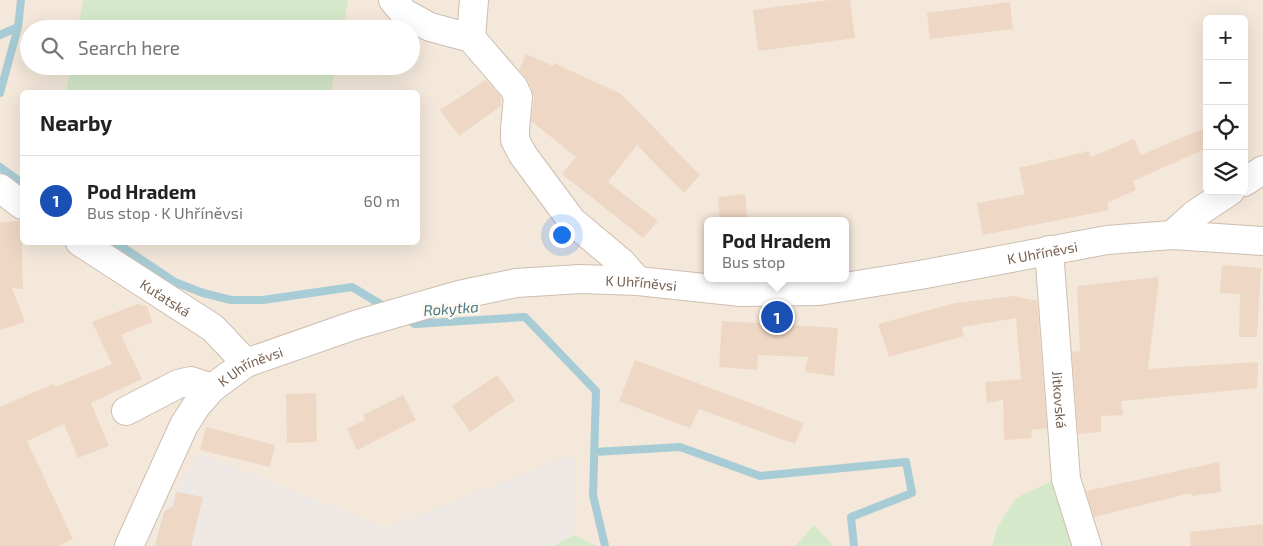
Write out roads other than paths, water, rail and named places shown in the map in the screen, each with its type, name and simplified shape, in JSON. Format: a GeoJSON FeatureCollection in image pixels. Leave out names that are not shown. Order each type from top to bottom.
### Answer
{"type":"FeatureCollection","features":[{"type":"Feature","properties":{"kind":"street"},"geometry":{"type":"LineString","coordinates":[[393,0],[404,13],[417,20]]}},
{"type":"Feature","properties":{"kind":"street"},"geometry":{"type":"LineString","coordinates":[[471,38],[474,0]]}},
{"type":"Feature","properties":{"kind":"street"},"geometry":{"type":"LineString","coordinates":[[420,22],[430,27],[471,38],[514,88],[518,97],[515,140],[523,155],[572,221],[622,264],[638,281]]}},
{"type":"Feature","properties":{"kind":"street"},"geometry":{"type":"LineString","coordinates":[[1248,179],[1263,170]]}},
{"type":"Feature","properties":{"kind":"street"},"geometry":{"type":"LineString","coordinates":[[0,188],[20,203]]}},
{"type":"Feature","properties":{"kind":"street"},"geometry":{"type":"LineString","coordinates":[[1172,235],[1194,215],[1224,195]]}},
{"type":"Feature","properties":{"kind":"street","name":"K Uhříněvsi"},"geometry":{"type":"LineString","coordinates":[[129,546],[184,425],[196,405],[212,388],[246,363],[355,325],[459,295],[516,283],[581,280],[638,281],[742,292],[820,291],[920,275],[1108,240],[1172,235],[1263,241]]}},
{"type":"Feature","properties":{"kind":"street","name":"Kuťatská"},"geometry":{"type":"LineString","coordinates":[[85,245],[213,328],[246,363]]}},
{"type":"Feature","properties":{"kind":"street","name":"Jitkovská"},"geometry":{"type":"LineString","coordinates":[[1049,250],[1066,479],[1087,546]]}},
{"type":"Feature","properties":{"kind":"street"},"geometry":{"type":"LineString","coordinates":[[126,411],[178,384],[191,381],[212,388]]}},
{"type":"Feature","properties":{"kind":"waterway","name":"Rokytka"},"geometry":{"type":"LineString","coordinates":[[0,93],[18,27],[21,0]]}},
{"type":"Feature","properties":{"kind":"waterway"},"geometry":{"type":"LineString","coordinates":[[0,35],[18,27]]}},
{"type":"Feature","properties":{"kind":"waterway","name":"Rokytka"},"geometry":{"type":"LineString","coordinates":[[0,167],[20,182]]}},
{"type":"Feature","properties":{"kind":"waterway","name":"Rokytka"},"geometry":{"type":"LineString","coordinates":[[120,245],[175,282],[203,293],[231,300],[263,300],[352,287],[387,308]]}},
{"type":"Feature","properties":{"kind":"waterway","name":"Rokytka"},"geometry":{"type":"LineString","coordinates":[[405,318],[415,324],[525,317],[596,391],[593,495],[605,546]]}},
{"type":"Feature","properties":{"kind":"waterway"},"geometry":{"type":"LineString","coordinates":[[594,452],[680,447],[760,476],[906,462],[912,493],[851,517],[854,546]]}},
{"type":"Feature","properties":{"kind":"place","name":"Pod Hradem"},"geometry":{"type":"Point","coordinates":[777,317]}}]}
